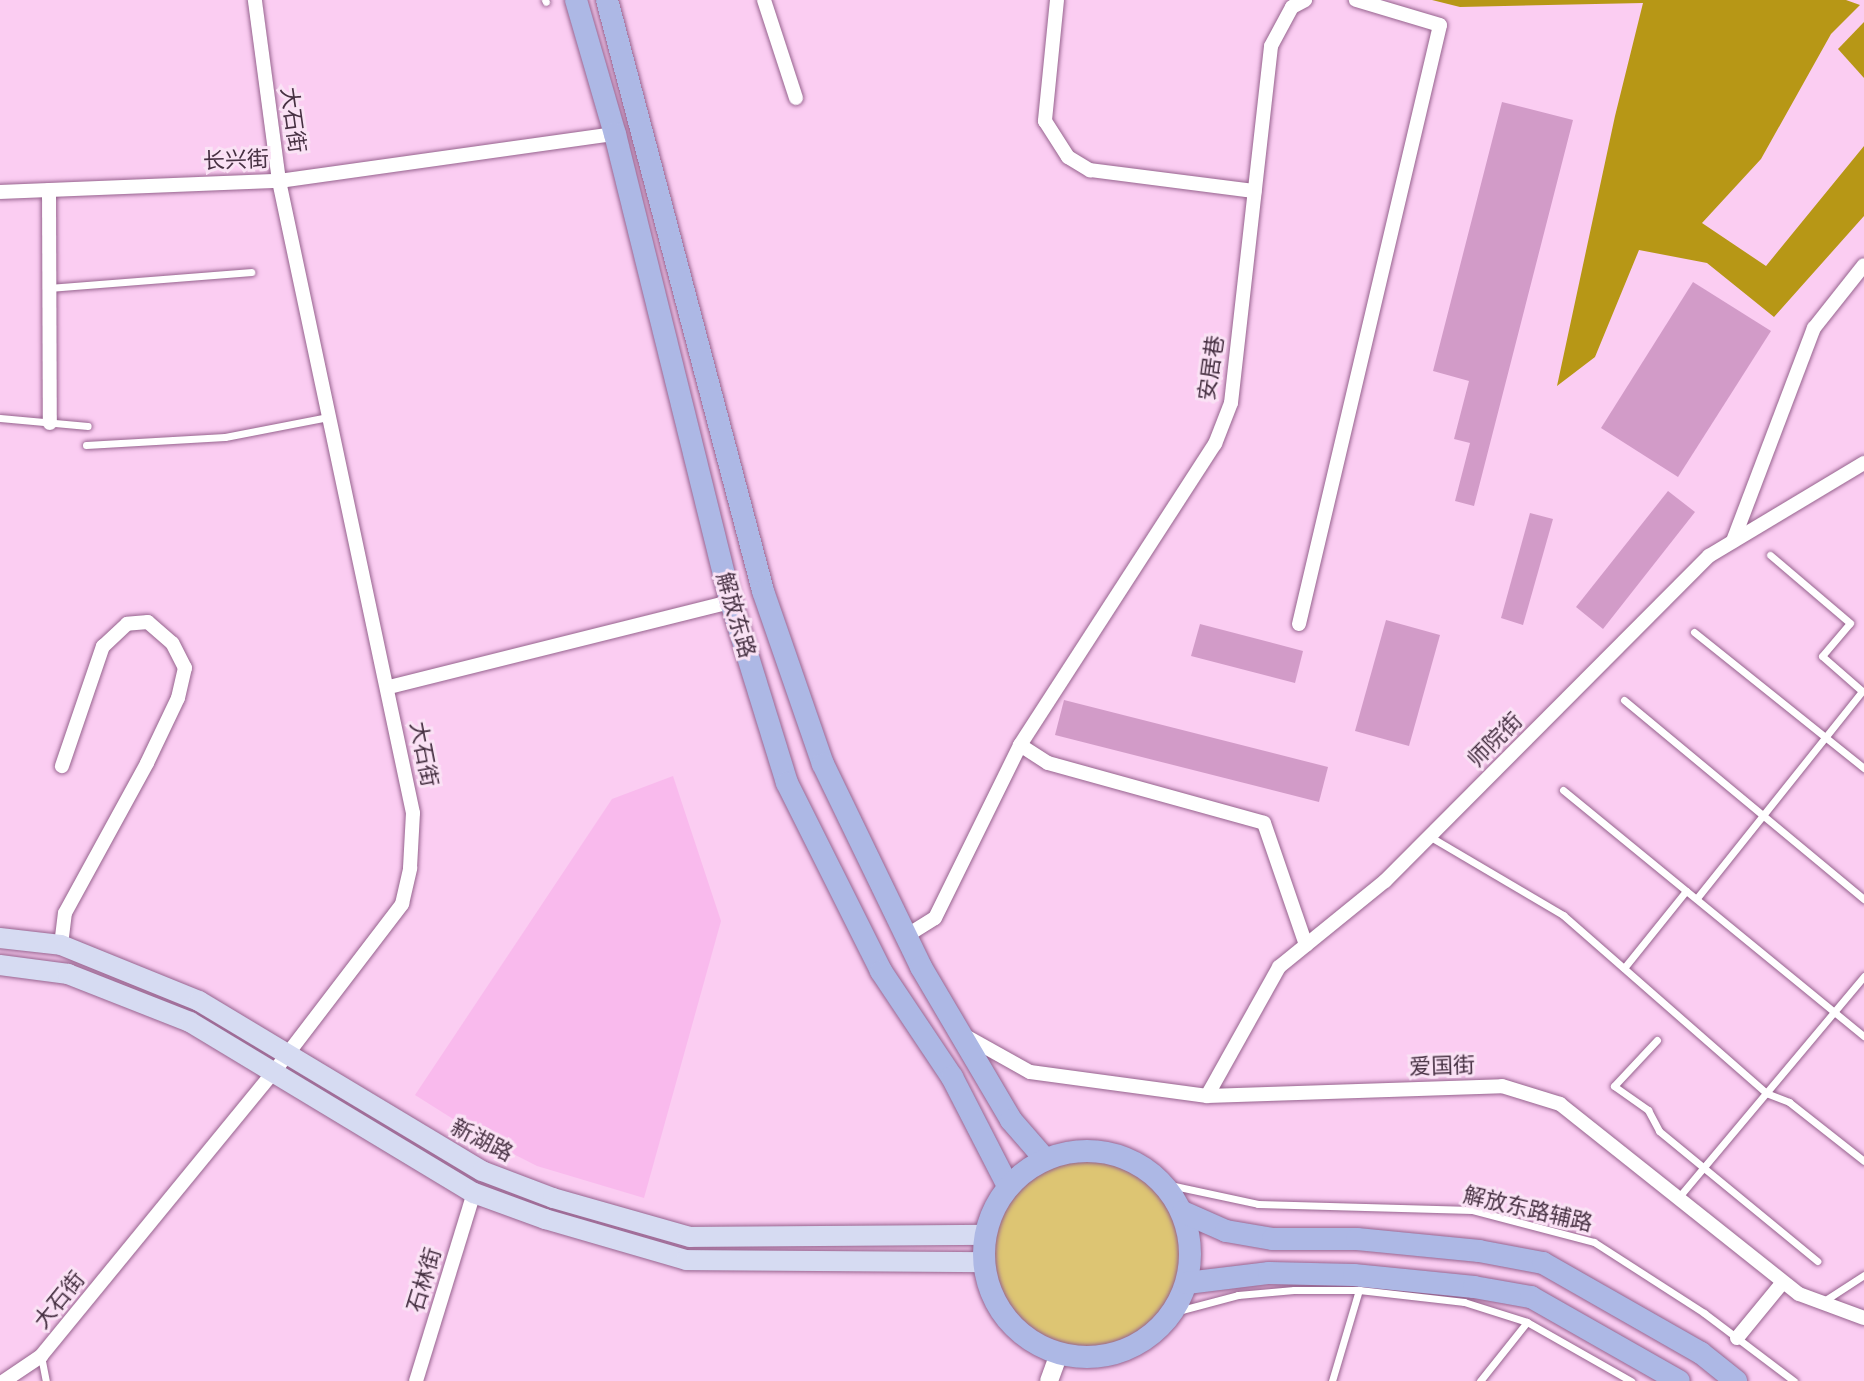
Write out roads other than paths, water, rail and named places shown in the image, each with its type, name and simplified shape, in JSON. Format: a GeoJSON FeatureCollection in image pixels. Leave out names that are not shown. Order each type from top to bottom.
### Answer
{"type":"FeatureCollection","features":[{"type":"Feature","properties":{"kind":"main road","name":"解放东路"},"geometry":{"type":"LineString","coordinates":[[576,0],[615,134],[731,602],[787,783],[881,971],[952,1077],[1008,1186]]}},
{"type":"Feature","properties":{"kind":"main road","name":"解放东路"},"geometry":{"type":"LineString","coordinates":[[607,0],[763,591],[823,764],[906,936],[1011,1120],[1045,1159]]}},
{"type":"Feature","properties":{"kind":"main road","name":"新湖路"},"geometry":{"type":"LineString","coordinates":[[0,938],[61,945],[199,1001],[482,1171],[553,1198],[690,1237],[985,1235]]}},
{"type":"Feature","properties":{"kind":"main road"},"geometry":{"type":"LineString","coordinates":[[0,965],[68,974],[190,1022],[474,1193],[545,1219],[686,1260],[983,1262]]}},
{"type":"Feature","properties":{"kind":"main road"},"geometry":{"type":"LineString","coordinates":[[1077,1150],[1109,1152],[1140,1164],[1165,1184],[1183,1212],[1192,1251],[1187,1283],[1174,1312],[1152,1336],[1123,1351],[1091,1358],[1059,1354],[1031,1341],[1007,1320],[991,1293],[983,1262],[985,1235],[993,1209],[1008,1186],[1045,1159],[1077,1150]]}},
{"type":"Feature","properties":{"kind":"main road"},"geometry":{"type":"LineString","coordinates":[[1183,1212],[1226,1231],[1273,1239],[1357,1239],[1479,1251],[1543,1263],[1701,1353],[1736,1381]]}},
{"type":"Feature","properties":{"kind":"main road"},"geometry":{"type":"LineString","coordinates":[[1187,1283],[1269,1273],[1354,1275],[1531,1297],[1679,1381]]}},
{"type":"Feature","properties":{"kind":"street","name":"大石街"},"geometry":{"type":"LineString","coordinates":[[4,1381],[41,1356],[273,1073],[402,904],[410,868],[413,813],[389,687],[279,181],[255,0]]}},
{"type":"Feature","properties":{"kind":"street"},"geometry":{"type":"LineString","coordinates":[[764,0],[796,98]]}},
{"type":"Feature","properties":{"kind":"street"},"geometry":{"type":"LineString","coordinates":[[1057,0],[1045,121],[1068,157],[1090,170],[1255,191]]}},
{"type":"Feature","properties":{"kind":"street","name":"安居巷"},"geometry":{"type":"LineString","coordinates":[[906,936],[935,918],[1020,745],[1215,444],[1231,403],[1271,46],[1292,7],[1305,0]]}},
{"type":"Feature","properties":{"kind":"street"},"geometry":{"type":"LineString","coordinates":[[1299,624],[1440,25],[1356,0]]}},
{"type":"Feature","properties":{"kind":"street","name":"长兴街"},"geometry":{"type":"LineString","coordinates":[[0,192],[279,181],[615,134]]}},
{"type":"Feature","properties":{"kind":"street"},"geometry":{"type":"LineString","coordinates":[[49,190],[50,423]]}},
{"type":"Feature","properties":{"kind":"street"},"geometry":{"type":"LineString","coordinates":[[1733,541],[1814,328],[1864,265]]}},
{"type":"Feature","properties":{"kind":"street","name":"师院街"},"geometry":{"type":"LineString","coordinates":[[1207,1096],[1279,967],[1385,881],[1709,556],[1864,463]]}},
{"type":"Feature","properties":{"kind":"street"},"geometry":{"type":"LineString","coordinates":[[389,687],[731,602]]}},
{"type":"Feature","properties":{"kind":"street"},"geometry":{"type":"LineString","coordinates":[[61,945],[65,913],[147,763],[178,698],[185,668],[172,643],[148,622],[127,624],[103,646],[62,766]]}},
{"type":"Feature","properties":{"kind":"street"},"geometry":{"type":"LineString","coordinates":[[1020,745],[1048,763],[1264,823],[1306,945]]}},
{"type":"Feature","properties":{"kind":"street","name":"爱国街"},"geometry":{"type":"LineString","coordinates":[[961,1033],[1030,1072],[1207,1096],[1502,1086],[1560,1104],[1783,1282],[1819,1304],[1864,1318]]}},
{"type":"Feature","properties":{"kind":"street","name":"石林街"},"geometry":{"type":"LineString","coordinates":[[416,1381],[474,1193]]}},
{"type":"Feature","properties":{"kind":"street"},"geometry":{"type":"LineString","coordinates":[[1737,1338],[1783,1282]]}},
{"type":"Feature","properties":{"kind":"street"},"geometry":{"type":"LineString","coordinates":[[1049,1381],[1059,1354]]}},
{"type":"Feature","properties":{"kind":"lane"},"geometry":{"type":"LineString","coordinates":[[49,288],[251,272]]}},
{"type":"Feature","properties":{"kind":"lane"},"geometry":{"type":"LineString","coordinates":[[86,445],[225,437],[330,416]]}},
{"type":"Feature","properties":{"kind":"lane"},"geometry":{"type":"LineString","coordinates":[[0,418],[88,426]]}},
{"type":"Feature","properties":{"kind":"lane"},"geometry":{"type":"LineString","coordinates":[[1697,898],[1827,739],[1862,691],[1822,656],[1850,623],[1770,555]]}},
{"type":"Feature","properties":{"kind":"lane"},"geometry":{"type":"LineString","coordinates":[[1694,632],[1864,768]]}},
{"type":"Feature","properties":{"kind":"lane"},"geometry":{"type":"LineString","coordinates":[[1624,700],[1864,899]]}},
{"type":"Feature","properties":{"kind":"lane"},"geometry":{"type":"LineString","coordinates":[[1563,790],[1864,1036]]}},
{"type":"Feature","properties":{"kind":"lane"},"geometry":{"type":"LineString","coordinates":[[1429,836],[1563,915],[1766,1093],[1789,1102],[1864,1161]]}},
{"type":"Feature","properties":{"kind":"lane"},"geometry":{"type":"LineString","coordinates":[[1624,968],[1686,891]]}},
{"type":"Feature","properties":{"kind":"lane"},"geometry":{"type":"LineString","coordinates":[[1678,1198],[1864,976]]}},
{"type":"Feature","properties":{"kind":"lane"},"geometry":{"type":"LineString","coordinates":[[1657,1040],[1614,1086],[1648,1110],[1659,1131],[1817,1261]]}},
{"type":"Feature","properties":{"kind":"lane","name":"解放东路辅路"},"geometry":{"type":"LineString","coordinates":[[1165,1184],[1258,1204],[1472,1210],[1594,1242],[1737,1338],[1794,1381]]}},
{"type":"Feature","properties":{"kind":"lane"},"geometry":{"type":"LineString","coordinates":[[1819,1304],[1864,1275]]}},
{"type":"Feature","properties":{"kind":"lane"},"geometry":{"type":"LineString","coordinates":[[1174,1312],[1238,1295],[1359,1290],[1464,1302],[1527,1322],[1619,1378],[1631,1381]]}},
{"type":"Feature","properties":{"kind":"lane"},"geometry":{"type":"LineString","coordinates":[[1332,1381],[1359,1290]]}},
{"type":"Feature","properties":{"kind":"lane"},"geometry":{"type":"LineString","coordinates":[[1480,1381],[1527,1322]]}},
{"type":"Feature","properties":{"kind":"lane"},"geometry":{"type":"LineString","coordinates":[[41,1356],[46,1381]]}}]}
